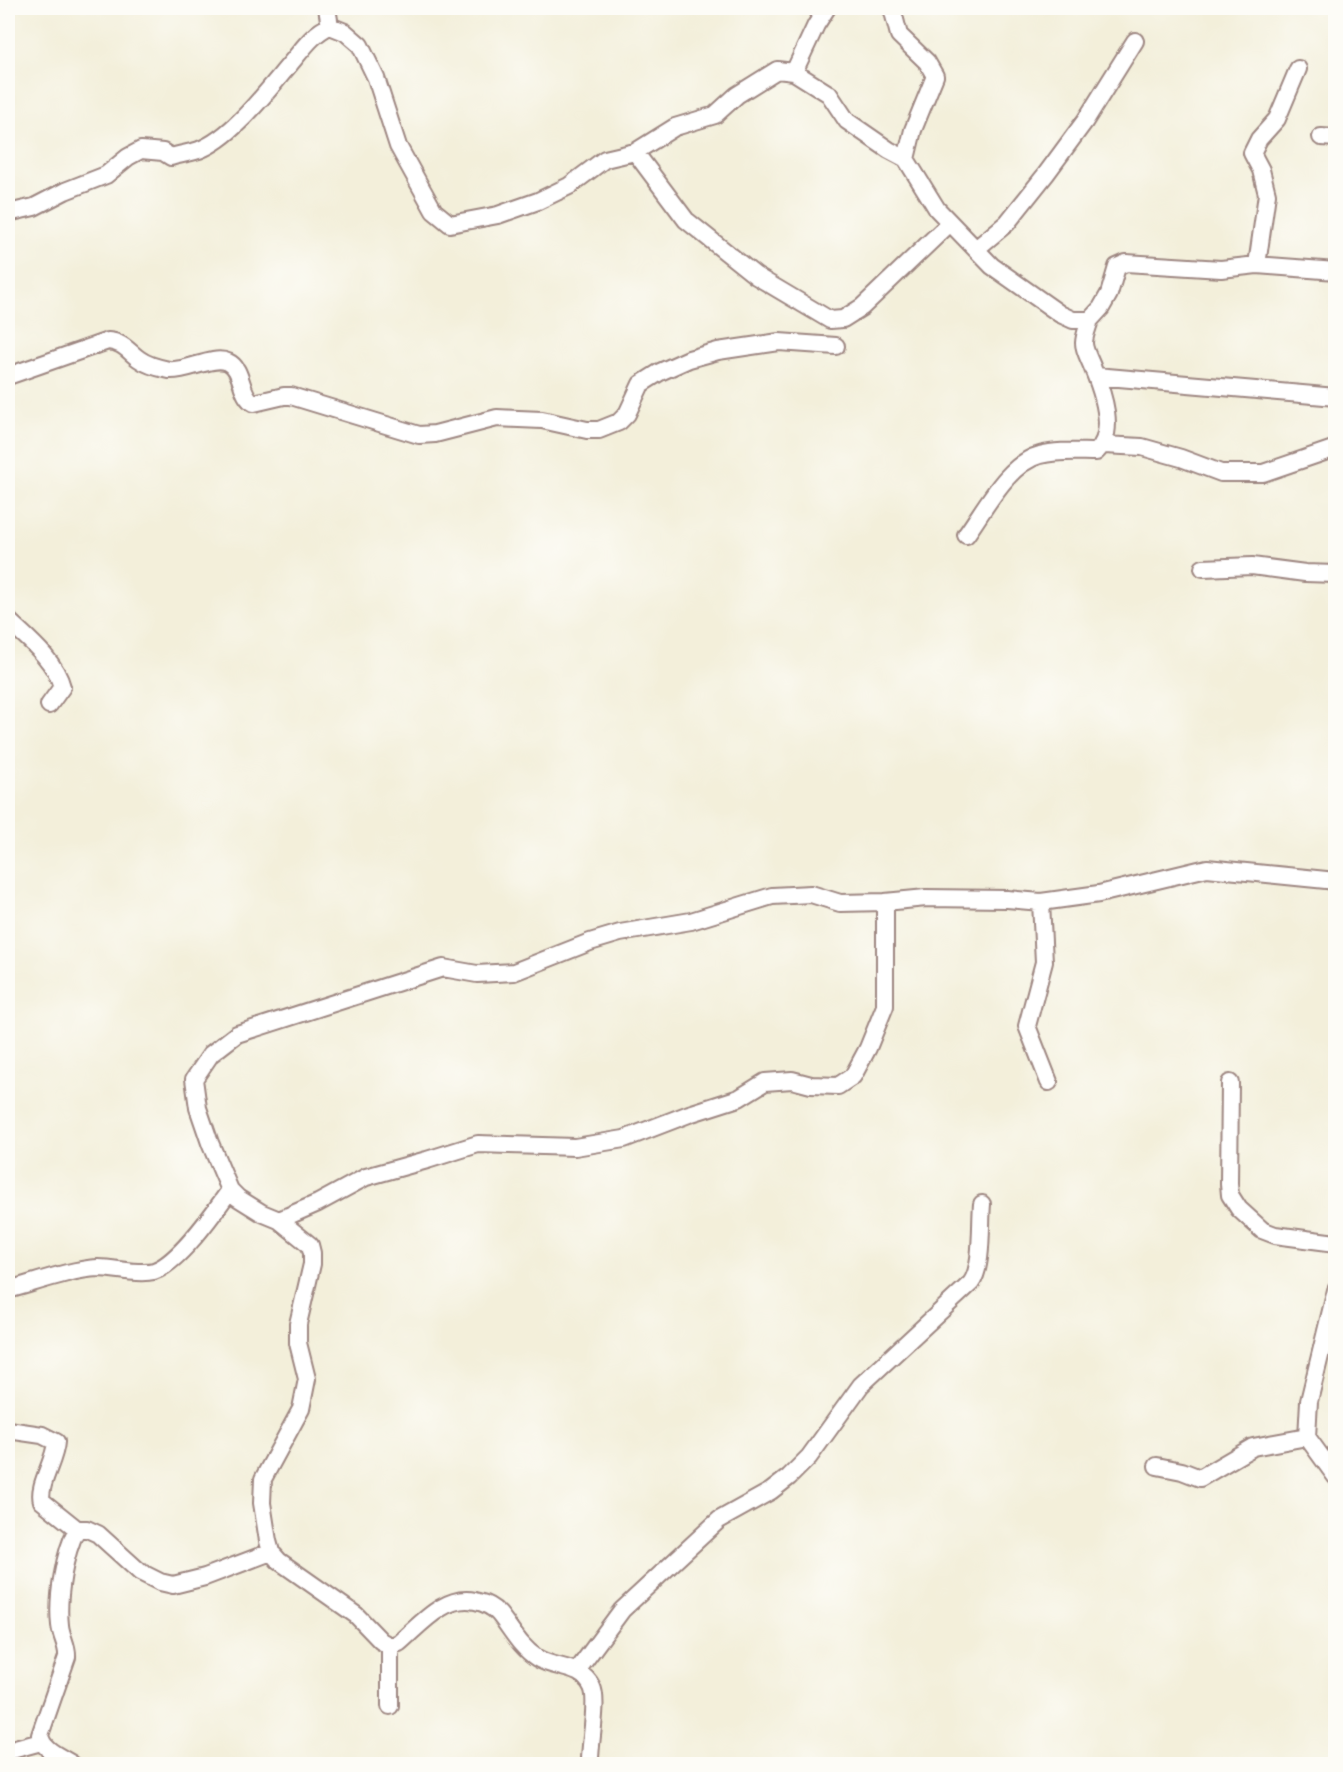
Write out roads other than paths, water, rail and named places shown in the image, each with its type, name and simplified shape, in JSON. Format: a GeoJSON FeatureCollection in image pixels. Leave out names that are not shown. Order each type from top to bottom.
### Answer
{"type":"FeatureCollection","features":[{"type":"Feature","properties":{"kind":"street"},"geometry":{"type":"LineString","coordinates":[[327,8],[330,26]]}},
{"type":"Feature","properties":{"kind":"street"},"geometry":{"type":"LineString","coordinates":[[794,72],[826,8]]}},
{"type":"Feature","properties":{"kind":"street"},"geometry":{"type":"LineString","coordinates":[[892,8],[899,35],[927,62],[935,76],[913,130],[906,159]]}},
{"type":"Feature","properties":{"kind":"street"},"geometry":{"type":"LineString","coordinates":[[8,213],[34,207],[65,190],[106,175],[128,157],[141,150],[163,152],[171,157],[199,150],[217,139],[246,115],[309,42],[322,29],[330,26],[345,32],[360,45],[376,78],[398,146],[434,211],[450,224],[498,214],[538,201],[569,186],[605,159],[635,152],[675,127],[715,115],[737,95],[777,70],[794,72],[829,94],[847,120],[906,159],[937,209],[992,266],[1060,314],[1074,320],[1090,320]]}},
{"type":"Feature","properties":{"kind":"street"},"geometry":{"type":"LineString","coordinates":[[976,249],[1007,223],[1046,174],[1085,121],[1135,41]]}},
{"type":"Feature","properties":{"kind":"street"},"geometry":{"type":"LineString","coordinates":[[1257,265],[1267,194],[1261,171],[1252,153],[1260,139],[1277,119],[1298,69]]}},
{"type":"Feature","properties":{"kind":"street"},"geometry":{"type":"LineString","coordinates":[[635,152],[686,220],[756,276],[830,320],[843,319],[862,307],[951,223]]}},
{"type":"Feature","properties":{"kind":"street"},"geometry":{"type":"LineString","coordinates":[[966,535],[1017,466],[1038,455],[1050,452],[1096,452],[1104,445],[1108,427],[1096,376],[1084,344],[1090,320],[1101,308],[1109,294],[1117,267],[1126,263],[1221,269],[1257,265],[1333,275]]}},
{"type":"Feature","properties":{"kind":"street"},"geometry":{"type":"LineString","coordinates":[[8,376],[108,341],[116,341],[145,362],[170,370],[187,369],[216,360],[228,362],[235,369],[248,400],[254,404],[291,396],[419,435],[435,434],[497,418],[542,420],[586,430],[600,430],[619,422],[627,414],[640,384],[689,359],[718,351],[780,342],[836,346]]}},
{"type":"Feature","properties":{"kind":"street"},"geometry":{"type":"LineString","coordinates":[[1096,376],[1335,397]]}},
{"type":"Feature","properties":{"kind":"street"},"geometry":{"type":"LineString","coordinates":[[1104,445],[1142,447],[1221,473],[1263,473],[1335,448]]}},
{"type":"Feature","properties":{"kind":"street"},"geometry":{"type":"LineString","coordinates":[[1203,568],[1252,566],[1305,573],[1335,574]]}},
{"type":"Feature","properties":{"kind":"street"},"geometry":{"type":"LineString","coordinates":[[8,620],[38,649],[59,676],[62,687],[49,705]]}},
{"type":"Feature","properties":{"kind":"street"},"geometry":{"type":"LineString","coordinates":[[590,1764],[593,1689],[577,1671],[541,1661],[524,1650],[492,1607],[466,1599],[457,1600],[442,1607],[399,1643],[390,1646],[381,1641],[356,1615],[279,1561],[271,1552],[262,1503],[263,1479],[301,1409],[305,1397],[307,1379],[298,1342],[298,1324],[310,1274],[312,1253],[308,1242],[279,1220],[262,1214],[238,1198],[230,1190],[198,1108],[194,1079],[211,1054],[237,1034],[443,968],[477,974],[514,972],[590,942],[620,933],[691,921],[772,896],[811,894],[840,903],[926,898],[1007,899],[1041,902],[1099,894],[1207,868],[1335,881]]}},
{"type":"Feature","properties":{"kind":"street"},"geometry":{"type":"LineString","coordinates":[[279,1220],[318,1203],[366,1177],[478,1144],[575,1146],[624,1139],[739,1098],[765,1082],[792,1080],[811,1085],[838,1086],[853,1076],[868,1048],[885,1006],[885,902]]}},
{"type":"Feature","properties":{"kind":"street"},"geometry":{"type":"LineString","coordinates":[[1041,902],[1044,962],[1027,1026],[1049,1082]]}},
{"type":"Feature","properties":{"kind":"street"},"geometry":{"type":"LineString","coordinates":[[1230,1083],[1229,1184],[1230,1195],[1239,1209],[1262,1230],[1275,1235],[1335,1242]]}},
{"type":"Feature","properties":{"kind":"street"},"geometry":{"type":"LineString","coordinates":[[8,1290],[96,1268],[154,1271],[182,1250],[204,1226],[230,1190]]}},
{"type":"Feature","properties":{"kind":"street"},"geometry":{"type":"LineString","coordinates":[[577,1671],[621,1610],[719,1520],[771,1491],[789,1477],[809,1457],[861,1386],[971,1283],[976,1277],[978,1267],[982,1204]]}},
{"type":"Feature","properties":{"kind":"street"},"geometry":{"type":"LineString","coordinates":[[1335,1290],[1309,1401],[1307,1437],[1335,1477]]}},
{"type":"Feature","properties":{"kind":"street"},"geometry":{"type":"LineString","coordinates":[[8,1430],[42,1435],[56,1442],[54,1458],[40,1493],[42,1501],[77,1529],[98,1534],[140,1572],[160,1582],[173,1585],[205,1577],[271,1552]]}},
{"type":"Feature","properties":{"kind":"street"},"geometry":{"type":"LineString","coordinates":[[1157,1466],[1200,1478],[1253,1447],[1307,1437]]}},
{"type":"Feature","properties":{"kind":"street"},"geometry":{"type":"LineString","coordinates":[[72,1764],[41,1742],[42,1728],[67,1657],[67,1649],[60,1628],[59,1609],[69,1548],[77,1529]]}},
{"type":"Feature","properties":{"kind":"street"},"geometry":{"type":"LineString","coordinates":[[390,1646],[390,1706]]}},
{"type":"Feature","properties":{"kind":"street"},"geometry":{"type":"LineString","coordinates":[[8,1751],[41,1742]]}}]}
